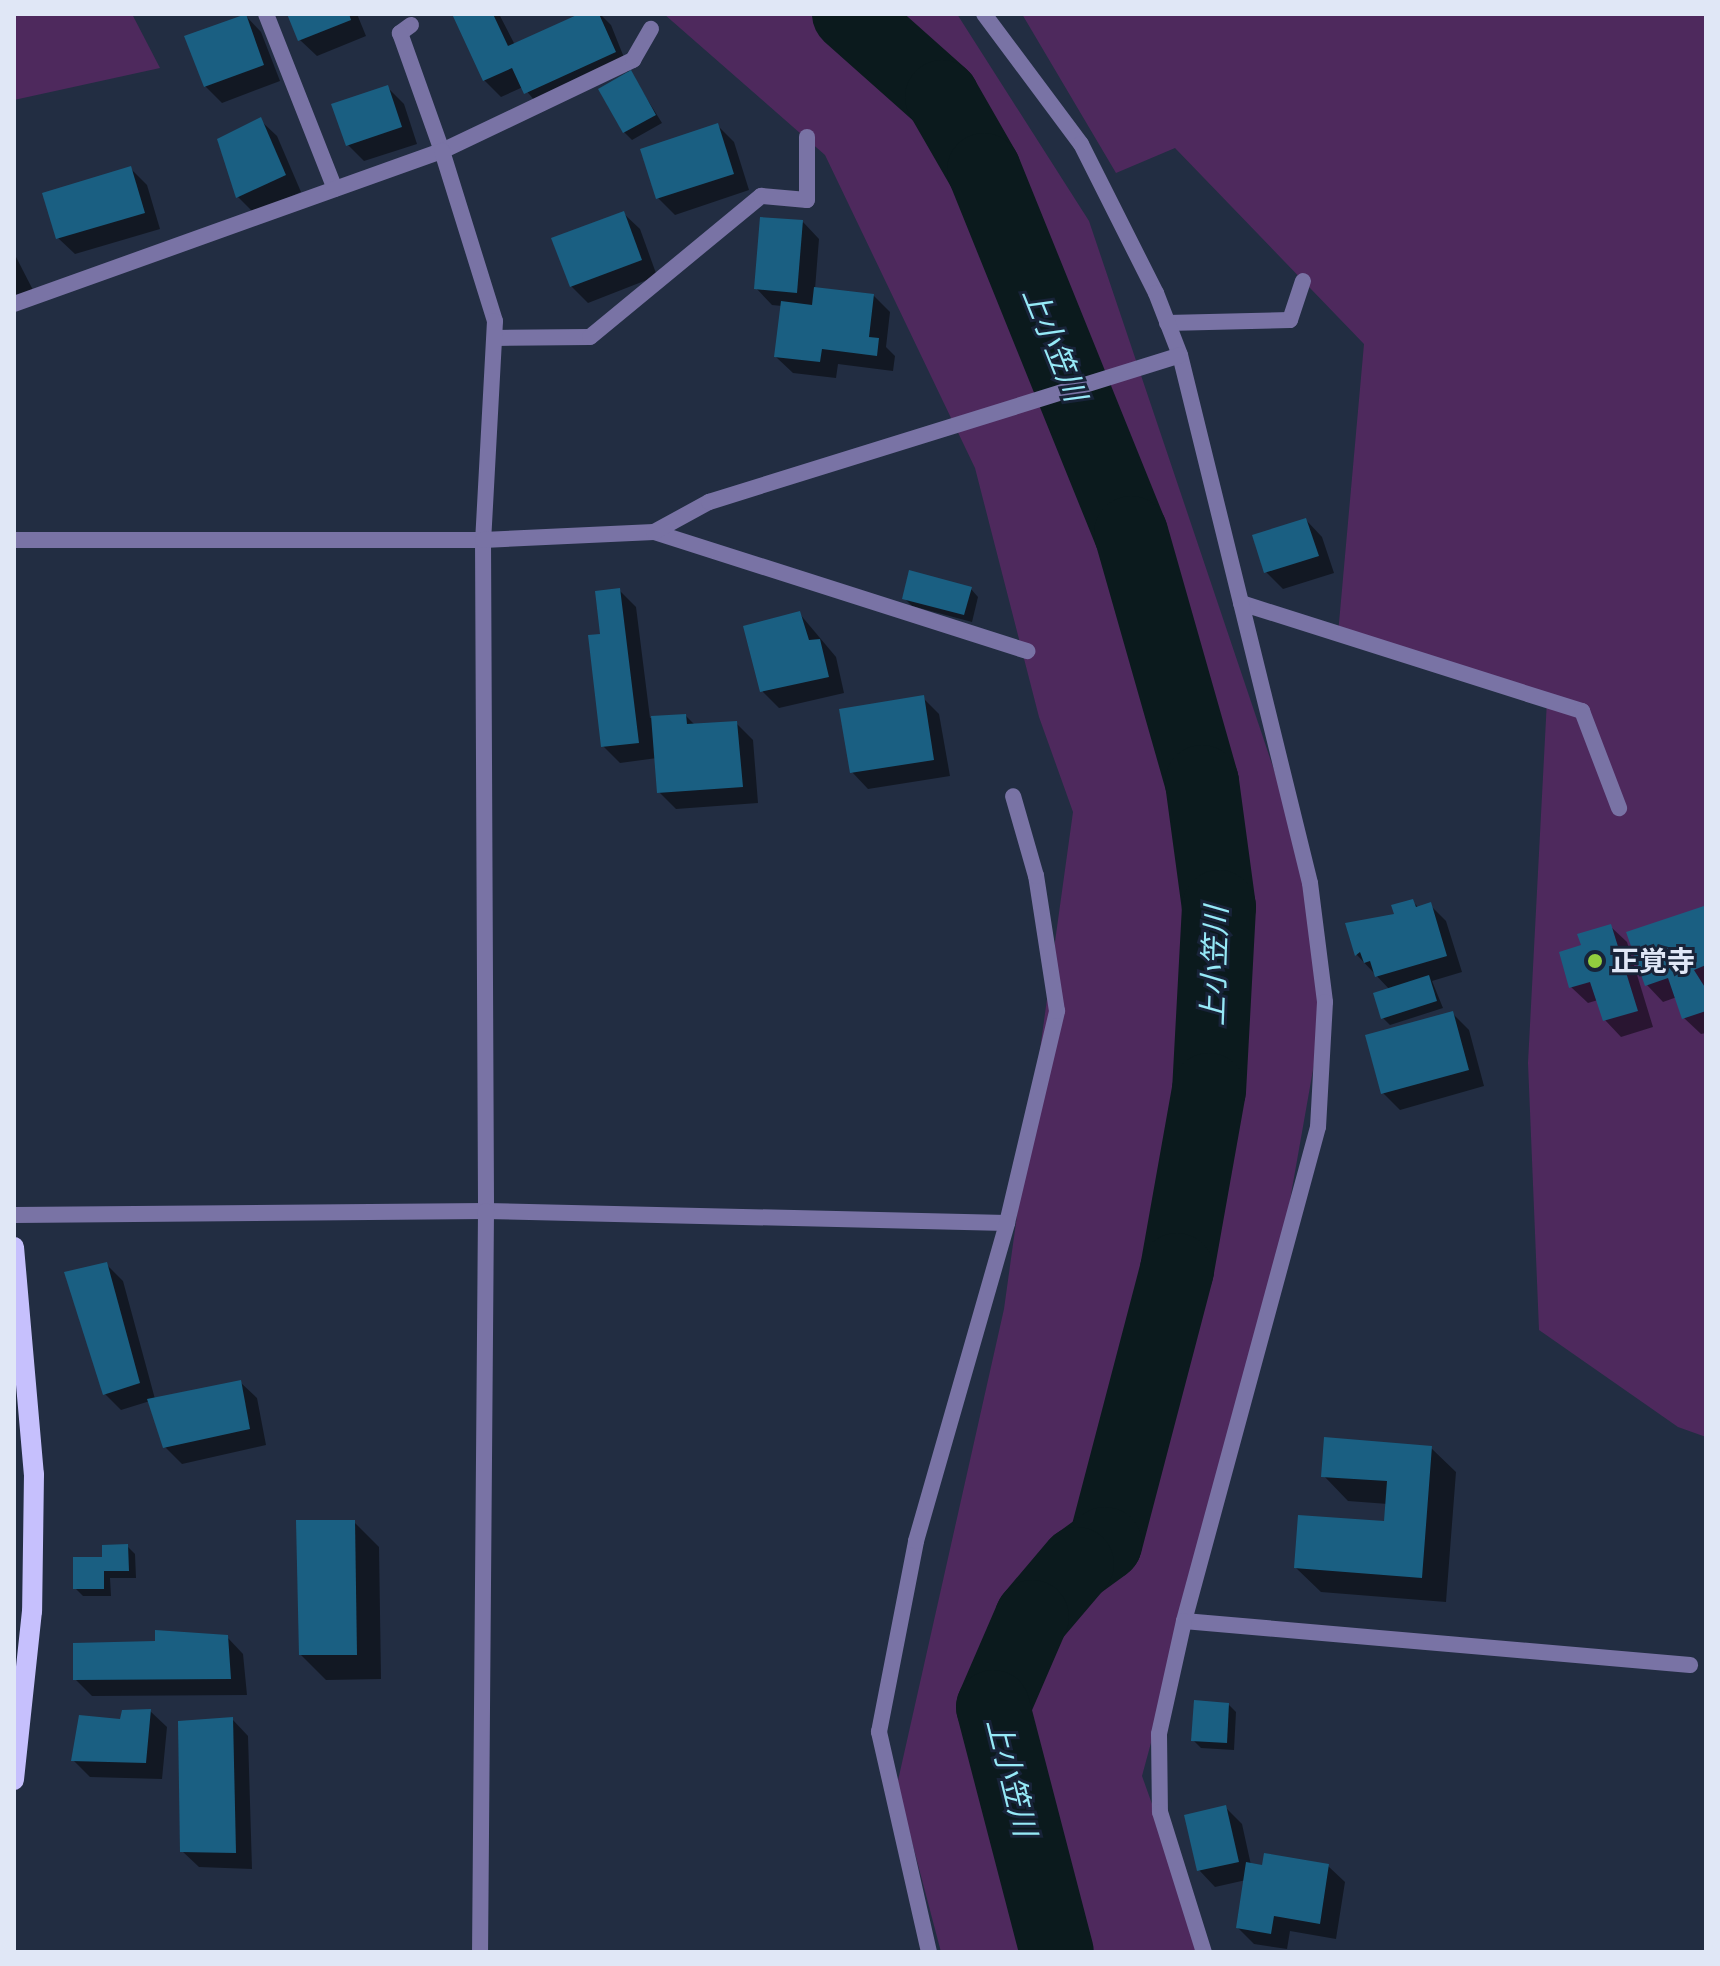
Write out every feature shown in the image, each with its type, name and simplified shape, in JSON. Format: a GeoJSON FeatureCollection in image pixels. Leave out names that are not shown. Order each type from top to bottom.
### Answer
{"type":"FeatureCollection","features":[{"type":"Feature","properties":{"kind":"main road"},"geometry":{"type":"LineString","coordinates":[[14,1247],[34,1474],[32,1611],[14,1780]]}},
{"type":"Feature","properties":{"kind":"street"},"geometry":{"type":"LineString","coordinates":[[266,14],[335,189]]}},
{"type":"Feature","properties":{"kind":"street"},"geometry":{"type":"LineString","coordinates":[[984,14],[1081,144],[1180,355],[1310,883],[1325,1002],[1319,1112],[1184,1621],[1159,1734],[1160,1812],[1204,1952]]}},
{"type":"Feature","properties":{"kind":"street"},"geometry":{"type":"LineString","coordinates":[[411,25],[400,33],[442,151],[495,321],[483,540],[486,1211],[480,1952]]}},
{"type":"Feature","properties":{"kind":"street"},"geometry":{"type":"LineString","coordinates":[[14,304],[442,151],[633,60],[651,29]]}},
{"type":"Feature","properties":{"kind":"street"},"geometry":{"type":"LineString","coordinates":[[495,338],[590,337],[761,196],[807,200],[807,137]]}},
{"type":"Feature","properties":{"kind":"street"},"geometry":{"type":"LineString","coordinates":[[1167,323],[1290,320],[1303,281]]}},
{"type":"Feature","properties":{"kind":"street"},"geometry":{"type":"LineString","coordinates":[[654,532],[709,502],[1180,355]]}},
{"type":"Feature","properties":{"kind":"street"},"geometry":{"type":"LineString","coordinates":[[14,540],[483,540],[654,532],[1027,651]]}},
{"type":"Feature","properties":{"kind":"street"},"geometry":{"type":"LineString","coordinates":[[1241,603],[1582,711],[1619,808]]}},
{"type":"Feature","properties":{"kind":"street"},"geometry":{"type":"LineString","coordinates":[[929,1952],[879,1732],[916,1541],[1007,1223],[1057,1011],[1036,876],[1013,796]]}},
{"type":"Feature","properties":{"kind":"street"},"geometry":{"type":"LineString","coordinates":[[14,1215],[486,1211],[1007,1223]]}},
{"type":"Feature","properties":{"kind":"street"},"geometry":{"type":"LineString","coordinates":[[1184,1621],[1690,1665]]}},
{"type":"Feature","properties":{"kind":"shaded area"},"geometry":{"type":"Polygon","coordinates":[[[14,14],[132,14],[160,68],[14,100],[14,14]]]}},
{"type":"Feature","properties":{"kind":"shaded area"},"geometry":{"type":"Polygon","coordinates":[[[664,14],[957,14],[1089,221],[1301,850],[1325,1002],[1275,1285],[1142,1776],[1205,1952],[941,1952],[897,1785],[1004,1309],[1073,812],[1039,717],[975,468],[825,155],[664,14]]]}},
{"type":"Feature","properties":{"kind":"shaded area"},"geometry":{"type":"Polygon","coordinates":[[[1022,14],[1706,14],[1706,1437],[1678,1427],[1539,1330],[1528,1063],[1547,700],[1338,634],[1364,344],[1175,148],[1116,173],[1022,14]]]}},
{"type":"Feature","properties":{"kind":"building"},"geometry":{"type":"Polygon","coordinates":[[[246,14],[264,65],[204,87],[184,36],[246,14]]]}},
{"type":"Feature","properties":{"kind":"building"},"geometry":{"type":"Polygon","coordinates":[[[287,14],[349,14],[351,20],[298,41],[287,14]]]}},
{"type":"Feature","properties":{"kind":"building"},"geometry":{"type":"Polygon","coordinates":[[[452,14],[493,14],[508,46],[579,14],[599,14],[616,52],[524,94],[512,68],[483,81],[452,14]]]}},
{"type":"Feature","properties":{"kind":"building"},"geometry":{"type":"Polygon","coordinates":[[[631,70],[656,115],[623,133],[598,89],[631,70]]]}},
{"type":"Feature","properties":{"kind":"building"},"geometry":{"type":"Polygon","coordinates":[[[388,85],[402,127],[346,146],[331,104],[388,85]]]}},
{"type":"Feature","properties":{"kind":"building"},"geometry":{"type":"Polygon","coordinates":[[[261,117],[286,175],[236,198],[217,139],[261,117]]]}},
{"type":"Feature","properties":{"kind":"building"},"geometry":{"type":"Polygon","coordinates":[[[718,123],[734,174],[656,199],[640,149],[718,123]]]}},
{"type":"Feature","properties":{"kind":"building"},"geometry":{"type":"Polygon","coordinates":[[[131,166],[145,213],[56,239],[42,193],[131,166]]]}},
{"type":"Feature","properties":{"kind":"building"},"geometry":{"type":"Polygon","coordinates":[[[624,211],[642,260],[570,287],[551,238],[624,211]]]}},
{"type":"Feature","properties":{"kind":"building"},"geometry":{"type":"Polygon","coordinates":[[[760,217],[803,220],[797,293],[754,289],[760,217]]]}},
{"type":"Feature","properties":{"kind":"building"},"geometry":{"type":"Polygon","coordinates":[[[814,287],[874,294],[869,337],[879,338],[877,356],[822,349],[820,362],[774,357],[781,301],[812,305],[814,287]]]}},
{"type":"Feature","properties":{"kind":"building"},"geometry":{"type":"Polygon","coordinates":[[[1306,518],[1319,556],[1264,573],[1252,535],[1306,518]]]}},
{"type":"Feature","properties":{"kind":"building"},"geometry":{"type":"Polygon","coordinates":[[[909,570],[972,587],[964,615],[902,599],[909,570]]]}},
{"type":"Feature","properties":{"kind":"building"},"geometry":{"type":"Polygon","coordinates":[[[620,588],[639,743],[601,747],[588,635],[600,634],[595,591],[620,588]]]}},
{"type":"Feature","properties":{"kind":"building"},"geometry":{"type":"Polygon","coordinates":[[[800,611],[809,640],[820,639],[829,677],[760,692],[743,626],[800,611]]]}},
{"type":"Feature","properties":{"kind":"building"},"geometry":{"type":"Polygon","coordinates":[[[924,695],[934,760],[850,773],[839,709],[924,695]]]}},
{"type":"Feature","properties":{"kind":"building"},"geometry":{"type":"Polygon","coordinates":[[[686,714],[687,724],[737,721],[743,787],[657,793],[651,716],[686,714]]]}},
{"type":"Feature","properties":{"kind":"building"},"geometry":{"type":"Polygon","coordinates":[[[1413,899],[1416,907],[1431,902],[1447,956],[1375,977],[1370,961],[1364,963],[1360,952],[1355,956],[1345,923],[1394,914],[1391,905],[1413,899]]]}},
{"type":"Feature","properties":{"kind":"building"},"geometry":{"type":"Polygon","coordinates":[[[1704,906],[1706,965],[1694,970],[1706,989],[1706,1011],[1682,1019],[1668,978],[1645,986],[1626,932],[1704,906]]]}},
{"type":"Feature","properties":{"kind":"building"},"geometry":{"type":"Polygon","coordinates":[[[1611,924],[1638,1011],[1603,1021],[1590,982],[1569,988],[1559,952],[1581,945],[1577,934],[1611,924]]]}},
{"type":"Feature","properties":{"kind":"building"},"geometry":{"type":"Polygon","coordinates":[[[1429,975],[1437,1001],[1381,1019],[1373,993],[1429,975]]]}},
{"type":"Feature","properties":{"kind":"building"},"geometry":{"type":"Polygon","coordinates":[[[1453,1011],[1469,1070],[1381,1094],[1365,1035],[1453,1011]]]}},
{"type":"Feature","properties":{"kind":"building"},"geometry":{"type":"Polygon","coordinates":[[[107,1262],[140,1383],[103,1395],[64,1272],[107,1262]]]}},
{"type":"Feature","properties":{"kind":"building"},"geometry":{"type":"Polygon","coordinates":[[[241,1380],[250,1429],[163,1448],[147,1399],[241,1380]]]}},
{"type":"Feature","properties":{"kind":"building"},"geometry":{"type":"Polygon","coordinates":[[[1324,1437],[1432,1446],[1422,1578],[1294,1568],[1298,1515],[1384,1521],[1387,1481],[1321,1477],[1324,1437]]]}},
{"type":"Feature","properties":{"kind":"building"},"geometry":{"type":"Polygon","coordinates":[[[296,1520],[355,1520],[357,1655],[299,1655],[296,1520]]]}},
{"type":"Feature","properties":{"kind":"building"},"geometry":{"type":"Polygon","coordinates":[[[128,1544],[129,1571],[104,1571],[104,1589],[73,1589],[73,1557],[102,1557],[102,1545],[128,1544]]]}},
{"type":"Feature","properties":{"kind":"building"},"geometry":{"type":"Polygon","coordinates":[[[155,1630],[228,1635],[231,1679],[73,1680],[73,1643],[155,1641],[155,1630]]]}},
{"type":"Feature","properties":{"kind":"building"},"geometry":{"type":"Polygon","coordinates":[[[1194,1700],[1229,1703],[1227,1743],[1191,1741],[1194,1700]]]}},
{"type":"Feature","properties":{"kind":"building"},"geometry":{"type":"Polygon","coordinates":[[[151,1709],[146,1763],[71,1761],[79,1715],[120,1719],[122,1710],[151,1709]]]}},
{"type":"Feature","properties":{"kind":"building"},"geometry":{"type":"Polygon","coordinates":[[[233,1717],[236,1853],[180,1852],[178,1721],[233,1717]]]}},
{"type":"Feature","properties":{"kind":"building"},"geometry":{"type":"Polygon","coordinates":[[[1226,1805],[1239,1862],[1197,1871],[1184,1815],[1226,1805]]]}},
{"type":"Feature","properties":{"kind":"building"},"geometry":{"type":"Polygon","coordinates":[[[1264,1853],[1329,1864],[1320,1924],[1274,1916],[1271,1934],[1236,1928],[1246,1862],[1262,1865],[1264,1853]]]}},
{"type":"Feature","properties":{"kind":"waterway","name":"上小笠川"},"geometry":{"type":"LineString","coordinates":[[849,14],[942,97],[984,170],[1131,533],[1202,782],[1219,907],[1209,1090],[1177,1270],[1105,1544],[1077,1564],[1032,1617],[993,1707],[1057,1952]]}},
{"type":"Feature","properties":{"kind":"place","name":"正覚寺"},"geometry":{"type":"Point","coordinates":[1595,961]}}]}
